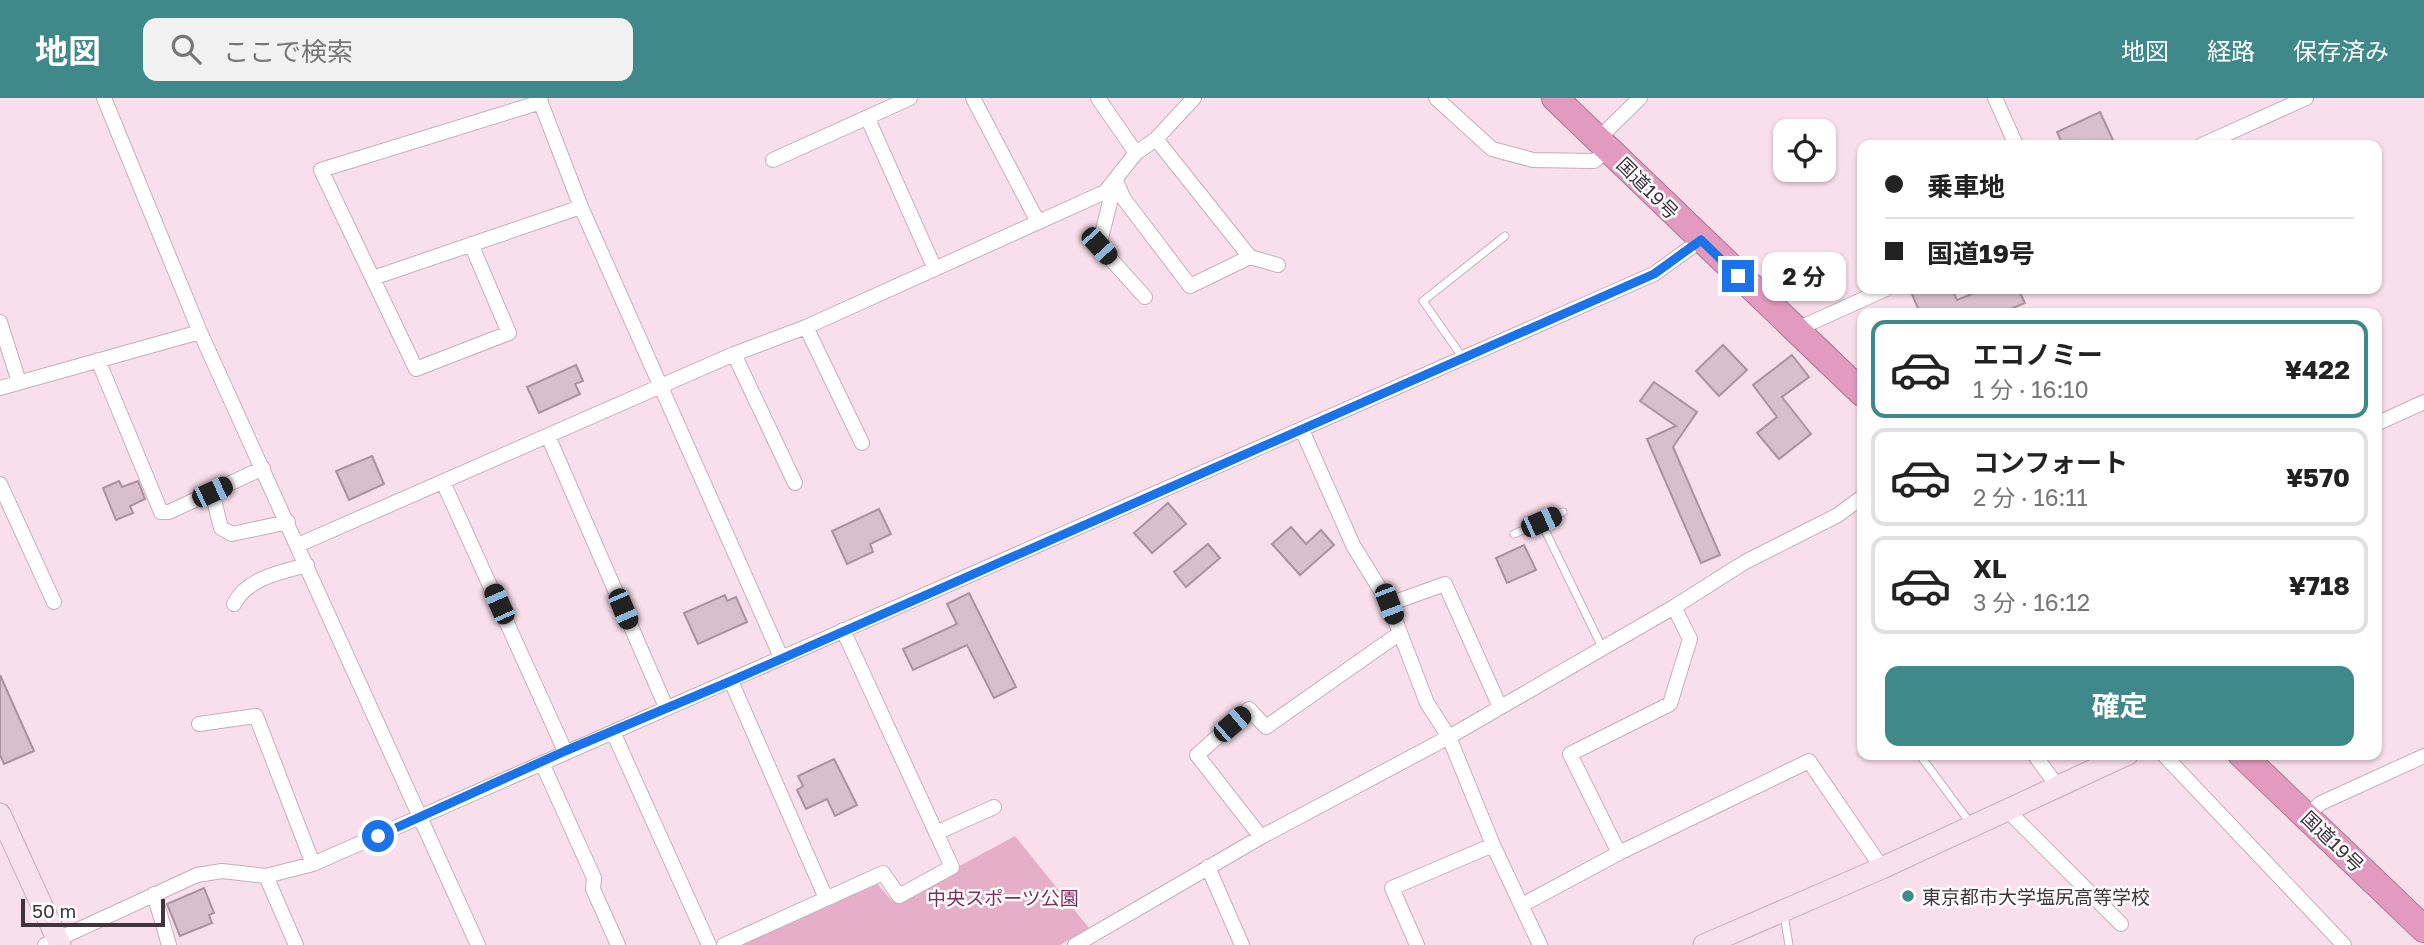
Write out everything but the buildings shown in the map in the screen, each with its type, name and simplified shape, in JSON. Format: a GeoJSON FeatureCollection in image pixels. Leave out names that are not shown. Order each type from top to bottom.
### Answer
{"type":"FeatureCollection","features":[{"type":"Feature","properties":{"kind":"highway","name":"国道19号"},"geometry":{"type":"LineString","coordinates":[[1555,98],[1857,388]]}},
{"type":"Feature","properties":{"kind":"highway","name":"国道19号"},"geometry":{"type":"LineString","coordinates":[[2247,760],[2424,929]]}},
{"type":"Feature","properties":{"kind":"street"},"geometry":{"type":"LineString","coordinates":[[104,98],[200,331],[478,945]]}},
{"type":"Feature","properties":{"kind":"street"},"geometry":{"type":"LineString","coordinates":[[773,160],[910,98]]}},
{"type":"Feature","properties":{"kind":"street"},"geometry":{"type":"LineString","coordinates":[[974,98],[1038,222]]}},
{"type":"Feature","properties":{"kind":"street"},"geometry":{"type":"LineString","coordinates":[[1098,98],[1136,153]]}},
{"type":"Feature","properties":{"kind":"street"},"geometry":{"type":"LineString","coordinates":[[298,545],[661,385],[806,327],[1105,192],[1136,153],[1156,139],[1194,98]]}},
{"type":"Feature","properties":{"kind":"street"},"geometry":{"type":"LineString","coordinates":[[1436,98],[1492,149],[1533,160],[1594,161],[1640,98]]}},
{"type":"Feature","properties":{"kind":"street"},"geometry":{"type":"LineString","coordinates":[[1995,98],[2014,140]]}},
{"type":"Feature","properties":{"kind":"street"},"geometry":{"type":"LineString","coordinates":[[2213,140],[2306,98]]}},
{"type":"Feature","properties":{"kind":"street"},"geometry":{"type":"LineString","coordinates":[[471,244],[509,333],[416,369],[321,170],[540,100],[581,207],[781,657]]}},
{"type":"Feature","properties":{"kind":"street"},"geometry":{"type":"LineString","coordinates":[[868,119],[935,269]]}},
{"type":"Feature","properties":{"kind":"street"},"geometry":{"type":"LineString","coordinates":[[1156,139],[1250,257],[1278,265]]}},
{"type":"Feature","properties":{"kind":"street"},"geometry":{"type":"LineString","coordinates":[[1116,181],[1124,199],[1190,286],[1250,257]]}},
{"type":"Feature","properties":{"kind":"street"},"geometry":{"type":"LineString","coordinates":[[1116,181],[1099,246],[1145,297]]}},
{"type":"Feature","properties":{"kind":"street"},"geometry":{"type":"LineString","coordinates":[[373,278],[581,207]]}},
{"type":"Feature","properties":{"kind":"street"},"geometry":{"type":"LineString","coordinates":[[0,814],[54,943],[197,875],[222,871],[266,876],[313,864],[1654,274],[1701,240]]}},
{"type":"Feature","properties":{"kind":"street"},"geometry":{"type":"LineString","coordinates":[[1795,330],[1875,294]]}},
{"type":"Feature","properties":{"kind":"street"},"geometry":{"type":"LineString","coordinates":[[0,322],[19,382]]}},
{"type":"Feature","properties":{"kind":"street"},"geometry":{"type":"LineString","coordinates":[[806,327],[862,443]]}},
{"type":"Feature","properties":{"kind":"street"},"geometry":{"type":"LineString","coordinates":[[0,387],[200,331]]}},
{"type":"Feature","properties":{"kind":"street"},"geometry":{"type":"LineString","coordinates":[[734,354],[795,483]]}},
{"type":"Feature","properties":{"kind":"street"},"geometry":{"type":"LineString","coordinates":[[98,360],[161,512],[169,512],[263,468]]}},
{"type":"Feature","properties":{"kind":"street"},"geometry":{"type":"LineString","coordinates":[[2382,421],[2424,402]]}},
{"type":"Feature","properties":{"kind":"street"},"geometry":{"type":"LineString","coordinates":[[1302,430],[1353,545],[1389,604],[1427,703],[1449,737],[1493,845],[1540,945]]}},
{"type":"Feature","properties":{"kind":"street"},"geometry":{"type":"LineString","coordinates":[[548,436],[666,708]]}},
{"type":"Feature","properties":{"kind":"street"},"geometry":{"type":"LineString","coordinates":[[443,482],[565,751]]}},
{"type":"Feature","properties":{"kind":"street"},"geometry":{"type":"LineString","coordinates":[[0,484],[54,602]]}},
{"type":"Feature","properties":{"kind":"street"},"geometry":{"type":"LineString","coordinates":[[212,492],[221,528],[232,534],[288,523]]}},
{"type":"Feature","properties":{"kind":"street"},"geometry":{"type":"LineString","coordinates":[[1075,945],[1261,837],[1449,737],[1674,607],[1745,562],[1838,515],[1857,501]]}},
{"type":"Feature","properties":{"kind":"street"},"geometry":{"type":"LineString","coordinates":[[234,604],[239,594],[270,574],[307,565]]}},
{"type":"Feature","properties":{"kind":"street"},"geometry":{"type":"LineString","coordinates":[[1389,604],[1445,584],[1500,707]]}},
{"type":"Feature","properties":{"kind":"street"},"geometry":{"type":"LineString","coordinates":[[1619,853],[1570,754],[1670,704],[1690,639],[1674,607]]}},
{"type":"Feature","properties":{"kind":"street"},"geometry":{"type":"LineString","coordinates":[[724,945],[883,873],[899,896],[952,867],[843,630]]}},
{"type":"Feature","properties":{"kind":"street"},"geometry":{"type":"LineString","coordinates":[[1261,837],[1197,755],[1250,709],[1266,727],[1400,633]]}},
{"type":"Feature","properties":{"kind":"street"},"geometry":{"type":"LineString","coordinates":[[731,681],[825,898]]}},
{"type":"Feature","properties":{"kind":"street"},"geometry":{"type":"LineString","coordinates":[[199,724],[256,716],[313,864]]}},
{"type":"Feature","properties":{"kind":"street"},"geometry":{"type":"LineString","coordinates":[[613,732],[709,945]]}},
{"type":"Feature","properties":{"kind":"street"},"geometry":{"type":"LineString","coordinates":[[2306,816],[2321,803],[2424,756]]}},
{"type":"Feature","properties":{"kind":"street"},"geometry":{"type":"LineString","coordinates":[[2038,760],[2057,787]]}},
{"type":"Feature","properties":{"kind":"street"},"geometry":{"type":"LineString","coordinates":[[1704,945],[1882,868],[2115,760]]}},
{"type":"Feature","properties":{"kind":"street"},"geometry":{"type":"LineString","coordinates":[[2169,760],[2344,945]]}},
{"type":"Feature","properties":{"kind":"street"},"geometry":{"type":"LineString","coordinates":[[1522,905],[1619,853],[1809,761],[1882,868]]}},
{"type":"Feature","properties":{"kind":"street"},"geometry":{"type":"LineString","coordinates":[[542,763],[594,878],[593,889],[618,945]]}},
{"type":"Feature","properties":{"kind":"street"},"geometry":{"type":"LineString","coordinates":[[936,833],[994,807]]}},
{"type":"Feature","properties":{"kind":"street"},"geometry":{"type":"LineString","coordinates":[[2007,810],[2121,924]]}},
{"type":"Feature","properties":{"kind":"street"},"geometry":{"type":"LineString","coordinates":[[1417,945],[1392,888],[1493,845]]}},
{"type":"Feature","properties":{"kind":"street"},"geometry":{"type":"LineString","coordinates":[[1208,867],[1242,945]]}},
{"type":"Feature","properties":{"kind":"street"},"geometry":{"type":"LineString","coordinates":[[266,876],[296,945]]}},
{"type":"Feature","properties":{"kind":"street"},"geometry":{"type":"LineString","coordinates":[[154,894],[169,945]]}},
{"type":"Feature","properties":{"kind":"lane"},"geometry":{"type":"LineString","coordinates":[[1464,359],[1423,301],[1506,236]]}},
{"type":"Feature","properties":{"kind":"lane"},"geometry":{"type":"LineString","coordinates":[[1514,534],[1563,512]]}},
{"type":"Feature","properties":{"kind":"lane"},"geometry":{"type":"LineString","coordinates":[[1541,522],[1602,647]]}},
{"type":"Feature","properties":{"kind":"lane"},"geometry":{"type":"LineString","coordinates":[[1924,760],[1973,826]]}},
{"type":"Feature","properties":{"kind":"lane"},"geometry":{"type":"LineString","coordinates":[[1783,911],[1789,945]]}},
{"type":"Feature","properties":{"kind":"green space","name":"中央スポーツ公園"},"geometry":{"type":"Polygon","coordinates":[[[1015,836],[1089,928],[1060,945],[736,945],[875,881],[893,902],[1015,836]]]}},
{"type":"Feature","properties":{"kind":"place","name":"東京都市大学塩尻高等学校"},"geometry":{"type":"Point","coordinates":[1908,896]}},
{"type":"Feature","properties":{"kind":"route"},"geometry":{"type":"LineString","coordinates":[[378,836],[565,751],[731,681],[1654,274],[1701,240],[1738,276]]}}]}
